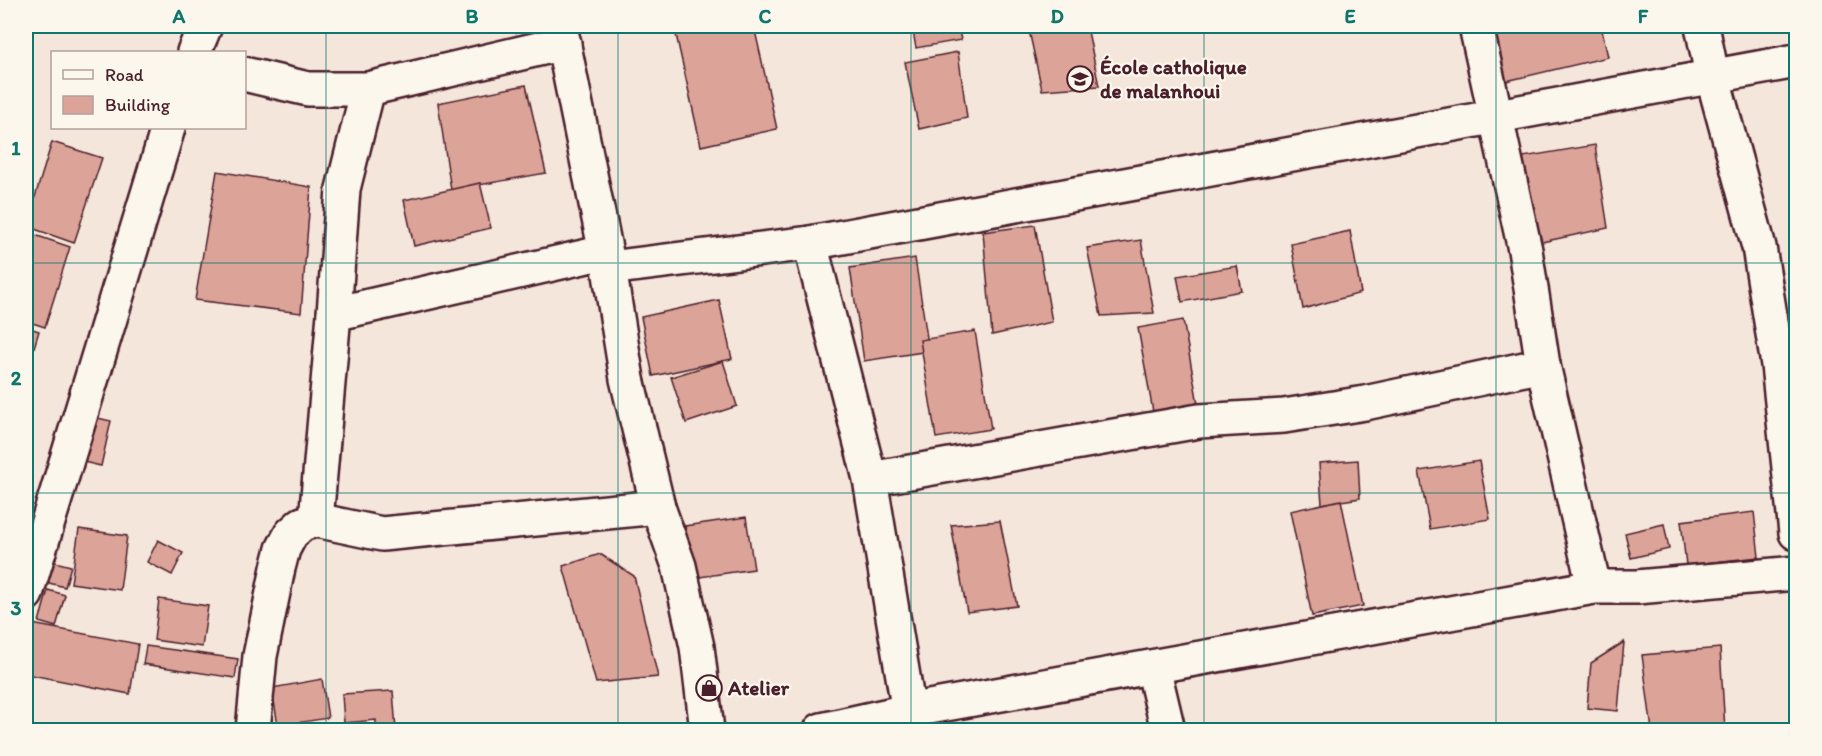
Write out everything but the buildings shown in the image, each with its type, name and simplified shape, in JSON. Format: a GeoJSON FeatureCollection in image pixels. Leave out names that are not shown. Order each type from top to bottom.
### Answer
{"type":"FeatureCollection","features":[{"type":"Feature","properties":{"kind":"street"},"geometry":{"type":"LineString","coordinates":[[194,51],[205,26]]}},
{"type":"Feature","properties":{"kind":"street"},"geometry":{"type":"LineString","coordinates":[[1476,26],[1525,250],[1543,365],[1594,587]]}},
{"type":"Feature","properties":{"kind":"street"},"geometry":{"type":"LineString","coordinates":[[1702,26],[1712,75],[1758,247],[1778,365],[1797,533]]}},
{"type":"Feature","properties":{"kind":"street"},"geometry":{"type":"LineString","coordinates":[[246,74],[308,89],[368,90],[562,34],[607,260],[627,379],[658,507],[679,566],[697,647],[707,730]]}},
{"type":"Feature","properties":{"kind":"street"},"geometry":{"type":"LineString","coordinates":[[334,314],[607,260],[810,243],[1797,61]]}},
{"type":"Feature","properties":{"kind":"street"},"geometry":{"type":"LineString","coordinates":[[316,520],[343,189],[368,90]]}},
{"type":"Feature","properties":{"kind":"street"},"geometry":{"type":"LineString","coordinates":[[26,594],[168,129]]}},
{"type":"Feature","properties":{"kind":"street"},"geometry":{"type":"LineString","coordinates":[[810,243],[870,479],[910,721]]}},
{"type":"Feature","properties":{"kind":"street"},"geometry":{"type":"LineString","coordinates":[[870,479],[1199,421],[1284,416],[1365,403],[1543,365]]}},
{"type":"Feature","properties":{"kind":"street"},"geometry":{"type":"LineString","coordinates":[[253,730],[260,656],[283,549],[291,534],[302,524],[316,520],[382,534],[658,507]]}},
{"type":"Feature","properties":{"kind":"street"},"geometry":{"type":"LineString","coordinates":[[821,730],[910,721],[1153,667],[1594,587],[1637,587],[1797,573]]}},
{"type":"Feature","properties":{"kind":"street"},"geometry":{"type":"LineString","coordinates":[[1153,667],[1168,730]]}},
{"type":"Feature","properties":{"kind":"place","name":"École catholique de malanhoui"},"geometry":{"type":"Point","coordinates":[1080,79]}},
{"type":"Feature","properties":{"kind":"place","name":"Atelier"},"geometry":{"type":"Point","coordinates":[709,688]}}]}
